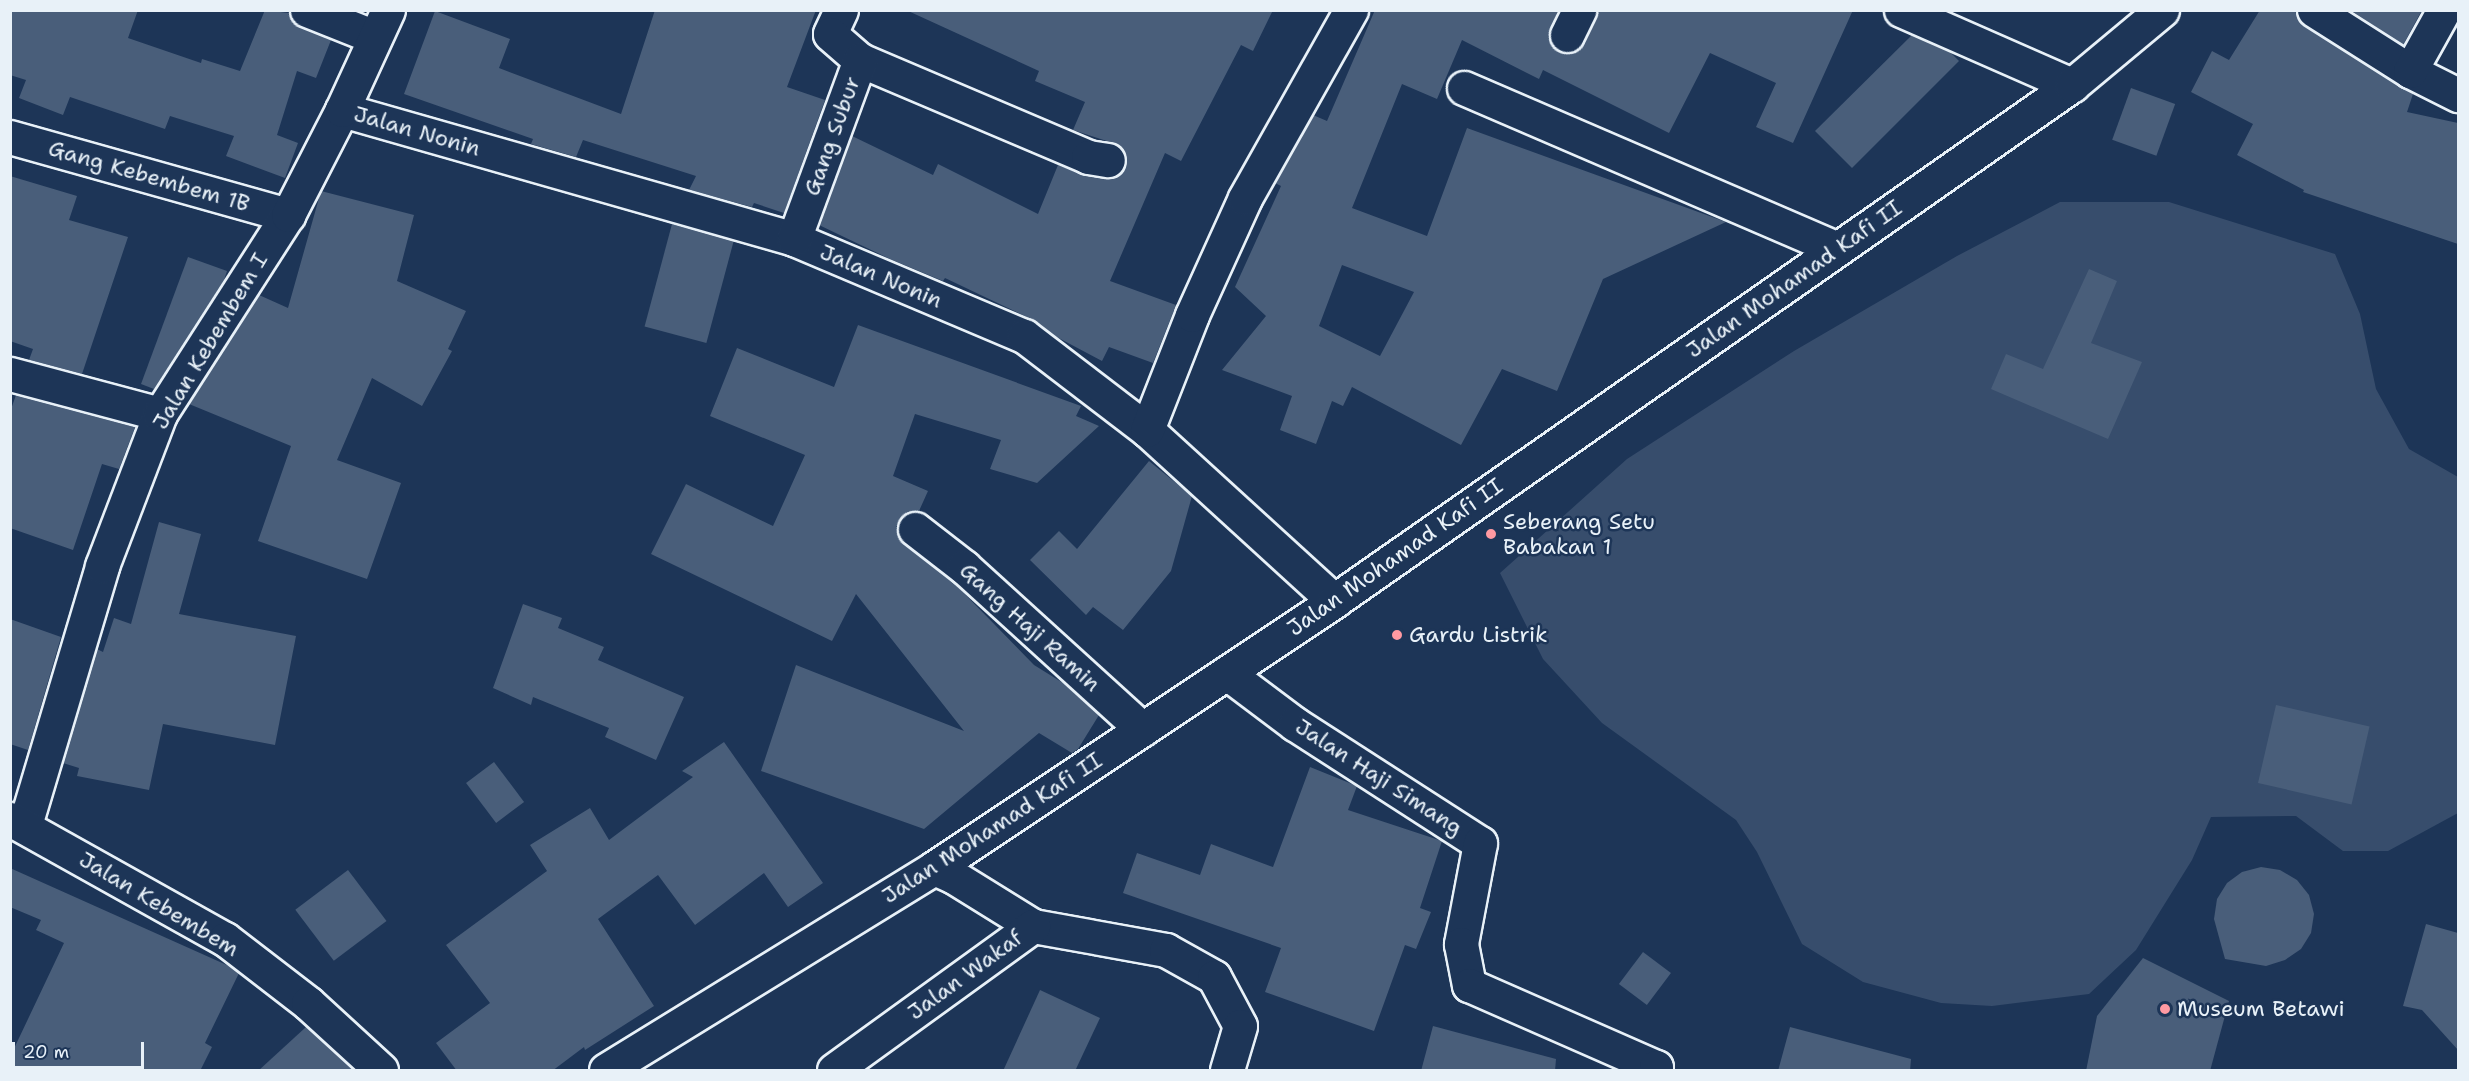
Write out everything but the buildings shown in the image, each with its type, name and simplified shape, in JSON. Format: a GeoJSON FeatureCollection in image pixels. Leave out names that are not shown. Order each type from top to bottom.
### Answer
{"type":"FeatureCollection","features":[{"type":"Feature","properties":{"kind":"street"},"geometry":{"type":"LineString","coordinates":[[307,10],[381,24]]}},
{"type":"Feature","properties":{"kind":"street","name":"Gang Subur"},"geometry":{"type":"LineString","coordinates":[[794,239],[860,60],[830,34],[841,10]]}},
{"type":"Feature","properties":{"kind":"street"},"geometry":{"type":"LineString","coordinates":[[1147,430],[1192,315],[1245,198],[1351,10]]}},
{"type":"Feature","properties":{"kind":"street"},"geometry":{"type":"LineString","coordinates":[[1901,10],[2072,85]]}},
{"type":"Feature","properties":{"kind":"street","name":"Jalan Mohamad Kafi II"},"geometry":{"type":"LineString","coordinates":[[606,1071],[944,873],[1142,729],[1334,602],[2072,85],[2162,10]]}},
{"type":"Feature","properties":{"kind":"street"},"geometry":{"type":"LineString","coordinates":[[2314,10],[2410,71],[2458,94]]}},
{"type":"Feature","properties":{"kind":"street"},"geometry":{"type":"LineString","coordinates":[[2410,71],[2444,10]]}},
{"type":"Feature","properties":{"kind":"street","name":"Jalan Kebembem I"},"geometry":{"type":"LineString","coordinates":[[18,822],[102,566],[160,414],[288,215],[342,110],[381,24]]}},
{"type":"Feature","properties":{"kind":"street"},"geometry":{"type":"LineString","coordinates":[[860,60],[1088,157],[1108,160]]}},
{"type":"Feature","properties":{"kind":"street"},"geometry":{"type":"LineString","coordinates":[[1464,88],[1837,249]]}},
{"type":"Feature","properties":{"kind":"street","name":"Jalan Nonin"},"geometry":{"type":"LineString","coordinates":[[342,110],[794,239],[1024,336],[1147,430],[1334,602]]}},
{"type":"Feature","properties":{"kind":"street","name":"Gang Kebembem 1B"},"geometry":{"type":"LineString","coordinates":[[10,137],[288,215]]}},
{"type":"Feature","properties":{"kind":"street"},"geometry":{"type":"LineString","coordinates":[[10,374],[160,414]]}},
{"type":"Feature","properties":{"kind":"street","name":"Gang Haji Ramin"},"geometry":{"type":"LineString","coordinates":[[915,529],[964,567],[1142,729]]}},
{"type":"Feature","properties":{"kind":"street","name":"Jalan Haji Simang"},"geometry":{"type":"LineString","coordinates":[[1227,673],[1295,724],[1480,843],[1461,944],[1469,985],[1656,1067],[1656,1071]]}},
{"type":"Feature","properties":{"kind":"street","name":"Jalan Kebembem"},"geometry":{"type":"LineString","coordinates":[[18,822],[225,939],[308,1003],[381,1071]]}},
{"type":"Feature","properties":{"kind":"street","name":"Jalan Wakaf"},"geometry":{"type":"LineString","coordinates":[[834,1071],[1023,920],[944,873]]}},
{"type":"Feature","properties":{"kind":"street"},"geometry":{"type":"LineString","coordinates":[[1023,920],[1166,950],[1214,977],[1240,1026],[1227,1071]]}},
{"type":"Feature","properties":{"kind":"shaded area"},"geometry":{"type":"Polygon","coordinates":[[[2060,202],[2169,202],[2335,254],[2360,314],[2376,389],[2409,449],[2458,477],[2458,813],[2388,851],[2343,851],[2296,816],[2211,817],[2192,860],[2136,950],[2089,994],[1992,1006],[1941,1003],[1863,982],[1802,944],[1757,852],[1736,820],[1602,723],[1543,659],[1500,573],[1627,459],[1794,351],[1957,256],[2060,202]]]}},
{"type":"Feature","properties":{"kind":"place","name":"Seberang Setu Babakan 1"},"geometry":{"type":"Point","coordinates":[1491,534]}},
{"type":"Feature","properties":{"kind":"place","name":"Gardu Listrik"},"geometry":{"type":"Point","coordinates":[1397,635]}},
{"type":"Feature","properties":{"kind":"place","name":"Museum Betawi"},"geometry":{"type":"Point","coordinates":[2165,1009]}}]}
